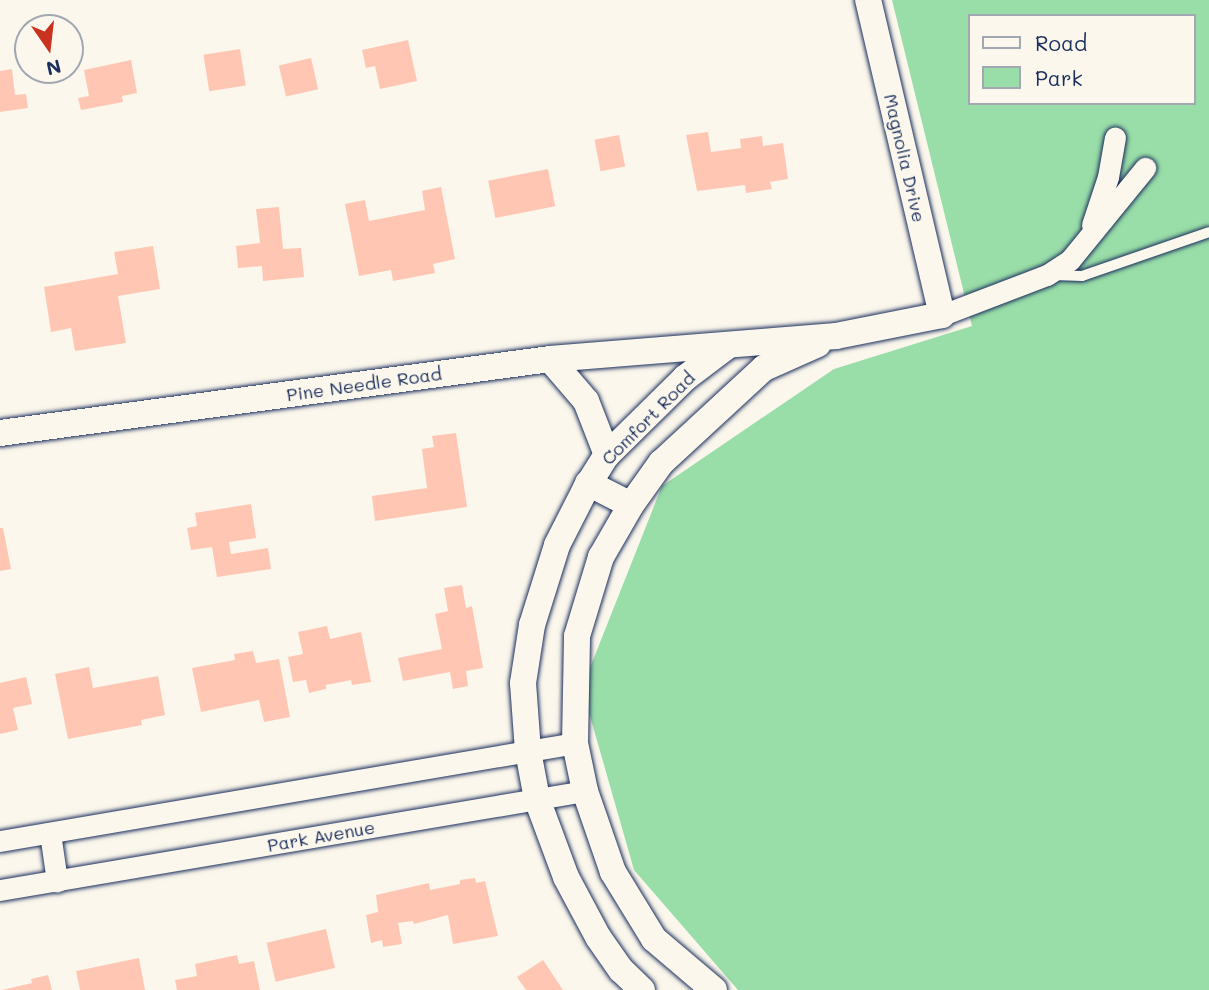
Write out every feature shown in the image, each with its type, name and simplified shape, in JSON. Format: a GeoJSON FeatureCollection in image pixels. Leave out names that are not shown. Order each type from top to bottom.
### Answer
{"type":"FeatureCollection","features":[{"type":"Feature","properties":{"kind":"street","name":"Magnolia Drive"},"geometry":{"type":"LineString","coordinates":[[868,0],[942,315]]}},
{"type":"Feature","properties":{"kind":"street"},"geometry":{"type":"LineString","coordinates":[[1083,246],[1103,195],[1115,138]]}},
{"type":"Feature","properties":{"kind":"street"},"geometry":{"type":"LineString","coordinates":[[729,345],[836,336],[942,315],[1047,275],[1070,260],[1083,246],[1145,168]]}},
{"type":"Feature","properties":{"kind":"street"},"geometry":{"type":"LineString","coordinates":[[704,987],[654,939],[613,872],[584,791],[575,743],[577,636],[601,557],[631,505],[661,463],[764,368],[836,336]]}},
{"type":"Feature","properties":{"kind":"street","name":"Pine Needle Road"},"geometry":{"type":"LineString","coordinates":[[0,433],[550,359],[729,345]]}},
{"type":"Feature","properties":{"kind":"street","name":"Comfort Road"},"geometry":{"type":"LineString","coordinates":[[642,990],[621,970],[598,937],[566,877],[537,799],[528,751],[523,683],[532,625],[557,545],[589,483],[607,455],[685,378],[729,345]]}},
{"type":"Feature","properties":{"kind":"street"},"geometry":{"type":"LineString","coordinates":[[550,359],[586,401],[607,455]]}},
{"type":"Feature","properties":{"kind":"street"},"geometry":{"type":"LineString","coordinates":[[589,483],[631,505]]}},
{"type":"Feature","properties":{"kind":"street"},"geometry":{"type":"LineString","coordinates":[[0,841],[575,743]]}},
{"type":"Feature","properties":{"kind":"street","name":"Park Avenue"},"geometry":{"type":"LineString","coordinates":[[0,890],[584,791]]}},
{"type":"Feature","properties":{"kind":"street"},"geometry":{"type":"LineString","coordinates":[[50,832],[57,881]]}},
{"type":"Feature","properties":{"kind":"lane"},"geometry":{"type":"LineString","coordinates":[[1047,275],[1082,276],[1209,232]]}},
{"type":"Feature","properties":{"kind":"green space"},"geometry":{"type":"Polygon","coordinates":[[[892,0],[1209,0],[1209,990],[738,990],[634,870],[582,688],[662,486],[834,369],[972,326],[892,0]]]}},
{"type":"Feature","properties":{"kind":"building"},"geometry":{"type":"Polygon","coordinates":[[[408,40],[417,81],[380,89],[375,66],[366,68],[362,50],[408,40]]]}},
{"type":"Feature","properties":{"kind":"building"},"geometry":{"type":"Polygon","coordinates":[[[240,49],[246,86],[209,91],[203,55],[240,49]]]}},
{"type":"Feature","properties":{"kind":"building"},"geometry":{"type":"Polygon","coordinates":[[[311,58],[318,89],[286,97],[279,65],[311,58]]]}},
{"type":"Feature","properties":{"kind":"building"},"geometry":{"type":"Polygon","coordinates":[[[131,60],[137,93],[122,96],[123,102],[81,110],[78,98],[89,96],[84,70],[131,60]]]}},
{"type":"Feature","properties":{"kind":"building"},"geometry":{"type":"Polygon","coordinates":[[[12,69],[15,95],[26,94],[28,108],[0,112],[0,71],[12,69]]]}},
{"type":"Feature","properties":{"kind":"building"},"geometry":{"type":"Polygon","coordinates":[[[708,132],[711,152],[741,148],[740,139],[762,136],[763,146],[783,143],[788,179],[770,182],[772,189],[746,193],[745,185],[697,191],[686,135],[708,132]]]}},
{"type":"Feature","properties":{"kind":"building"},"geometry":{"type":"Polygon","coordinates":[[[619,135],[625,166],[601,171],[594,140],[619,135]]]}},
{"type":"Feature","properties":{"kind":"building"},"geometry":{"type":"Polygon","coordinates":[[[548,169],[555,206],[495,218],[488,181],[548,169]]]}},
{"type":"Feature","properties":{"kind":"building"},"geometry":{"type":"Polygon","coordinates":[[[441,187],[455,259],[433,264],[435,273],[393,281],[391,270],[359,276],[345,204],[365,200],[369,221],[425,210],[422,191],[441,187]]]}},
{"type":"Feature","properties":{"kind":"building"},"geometry":{"type":"Polygon","coordinates":[[[279,207],[283,249],[301,248],[304,277],[263,281],[262,266],[238,268],[236,246],[260,243],[256,209],[279,207]]]}},
{"type":"Feature","properties":{"kind":"building"},"geometry":{"type":"Polygon","coordinates":[[[153,246],[160,289],[118,296],[126,343],[75,351],[71,328],[51,332],[44,287],[118,274],[114,252],[153,246]]]}},
{"type":"Feature","properties":{"kind":"building"},"geometry":{"type":"Polygon","coordinates":[[[456,433],[467,507],[375,521],[372,496],[427,488],[422,449],[434,447],[432,436],[456,433]]]}},
{"type":"Feature","properties":{"kind":"building"},"geometry":{"type":"Polygon","coordinates":[[[251,504],[256,538],[229,542],[231,554],[268,548],[271,569],[217,577],[212,547],[191,550],[187,528],[197,526],[195,513],[251,504]]]}},
{"type":"Feature","properties":{"kind":"building"},"geometry":{"type":"Polygon","coordinates":[[[0,528],[3,528],[11,569],[0,571],[0,528]]]}},
{"type":"Feature","properties":{"kind":"building"},"geometry":{"type":"Polygon","coordinates":[[[462,585],[466,608],[472,606],[483,668],[466,671],[468,686],[453,689],[450,672],[403,681],[398,658],[442,649],[435,614],[448,611],[444,588],[462,585]]]}},
{"type":"Feature","properties":{"kind":"building"},"geometry":{"type":"Polygon","coordinates":[[[327,626],[330,639],[361,632],[371,682],[352,685],[351,680],[326,685],[326,689],[309,693],[306,680],[293,682],[288,657],[303,654],[298,632],[327,626]]]}},
{"type":"Feature","properties":{"kind":"building"},"geometry":{"type":"Polygon","coordinates":[[[253,651],[256,663],[279,659],[290,717],[264,722],[259,700],[201,712],[192,668],[235,660],[234,654],[253,651]]]}},
{"type":"Feature","properties":{"kind":"building"},"geometry":{"type":"Polygon","coordinates":[[[89,667],[93,688],[158,676],[165,715],[141,720],[142,725],[68,739],[55,674],[89,667]]]}},
{"type":"Feature","properties":{"kind":"building"},"geometry":{"type":"Polygon","coordinates":[[[26,677],[32,704],[13,708],[18,730],[0,734],[0,683],[26,677]]]}},
{"type":"Feature","properties":{"kind":"building"},"geometry":{"type":"Polygon","coordinates":[[[475,878],[476,883],[485,881],[498,936],[453,944],[448,915],[414,924],[413,921],[398,923],[402,944],[383,947],[382,940],[371,943],[366,915],[378,912],[376,895],[429,883],[430,890],[475,878]]]}},
{"type":"Feature","properties":{"kind":"building"},"geometry":{"type":"Polygon","coordinates":[[[326,929],[335,968],[276,982],[267,943],[326,929]]]}},
{"type":"Feature","properties":{"kind":"building"},"geometry":{"type":"Polygon","coordinates":[[[237,955],[239,964],[254,961],[260,990],[177,990],[175,980],[197,976],[195,964],[237,955]]]}},
{"type":"Feature","properties":{"kind":"building"},"geometry":{"type":"Polygon","coordinates":[[[139,958],[145,990],[80,990],[76,971],[139,958]]]}},
{"type":"Feature","properties":{"kind":"building"},"geometry":{"type":"Polygon","coordinates":[[[543,960],[563,990],[526,990],[517,977],[543,960]]]}},
{"type":"Feature","properties":{"kind":"building"},"geometry":{"type":"Polygon","coordinates":[[[48,975],[52,990],[2,990],[32,983],[31,979],[48,975]]]}}]}
